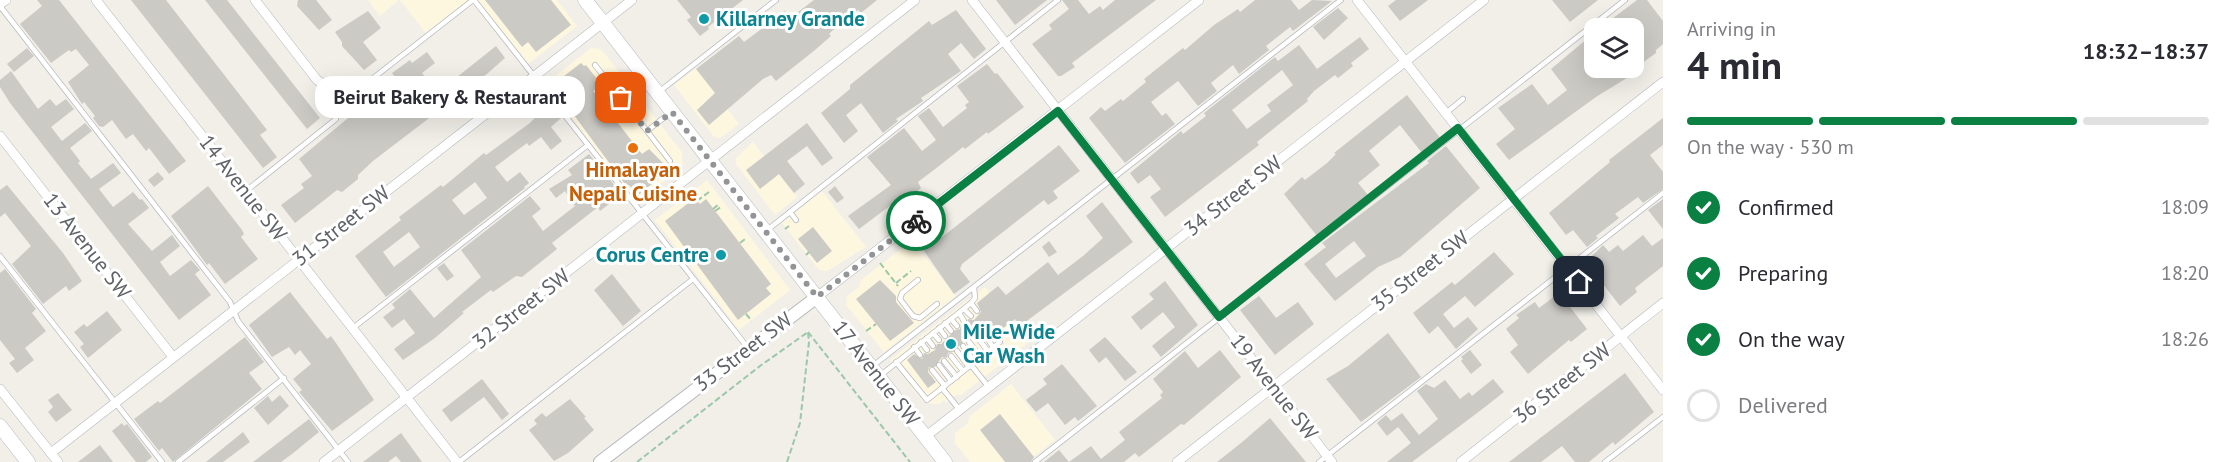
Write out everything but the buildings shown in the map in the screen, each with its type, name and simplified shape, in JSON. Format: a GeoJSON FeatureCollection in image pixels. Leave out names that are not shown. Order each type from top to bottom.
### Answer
{"type":"FeatureCollection","features":[{"type":"Feature","properties":{"kind":"main road","name":"17 Avenue SW"},"geometry":{"type":"LineString","coordinates":[[585,0],[945,462]]}},
{"type":"Feature","properties":{"kind":"main road"},"geometry":{"type":"LineString","coordinates":[[0,426],[28,462]]}},
{"type":"Feature","properties":{"kind":"street"},"geometry":{"type":"LineString","coordinates":[[0,5],[6,0]]}},
{"type":"Feature","properties":{"kind":"street","name":"14 Avenue SW"},"geometry":{"type":"LineString","coordinates":[[96,0],[458,462]]}},
{"type":"Feature","properties":{"kind":"street"},"geometry":{"type":"LineString","coordinates":[[255,0],[317,80],[339,94]]}},
{"type":"Feature","properties":{"kind":"street","name":"31 Street SW"},"geometry":{"type":"LineString","coordinates":[[51,453],[632,0]]}},
{"type":"Feature","properties":{"kind":"street","name":"32 Street SW"},"geometry":{"type":"LineString","coordinates":[[324,462],[915,0]]}},
{"type":"Feature","properties":{"kind":"street","name":"19 Avenue SW"},"geometry":{"type":"LineString","coordinates":[[972,0],[1329,459]]}},
{"type":"Feature","properties":{"kind":"street","name":"33 Street SW"},"geometry":{"type":"LineString","coordinates":[[600,462],[817,297],[1199,0]]}},
{"type":"Feature","properties":{"kind":"street"},"geometry":{"type":"LineString","coordinates":[[1357,0],[1663,390]]}},
{"type":"Feature","properties":{"kind":"street","name":"34 Street SW"},"geometry":{"type":"LineString","coordinates":[[925,437],[1484,0]]}},
{"type":"Feature","properties":{"kind":"street","name":"35 Street SW"},"geometry":{"type":"LineString","coordinates":[[1177,462],[1663,81]]}},
{"type":"Feature","properties":{"kind":"street","name":"13 Avenue SW"},"geometry":{"type":"LineString","coordinates":[[0,136],[174,357]]}},
{"type":"Feature","properties":{"kind":"street","name":"36 Street SW"},"geometry":{"type":"LineString","coordinates":[[1461,462],[1663,303]]}},
{"type":"Feature","properties":{"kind":"street"},"geometry":{"type":"LineString","coordinates":[[0,389],[58,462]]}},
{"type":"Feature","properties":{"kind":"lane"},"geometry":{"type":"LineString","coordinates":[[246,191],[336,119],[339,94],[358,90],[474,0],[748,348]]}},
{"type":"Feature","properties":{"kind":"lane"},"geometry":{"type":"LineString","coordinates":[[658,93],[776,0]]}},
{"type":"Feature","properties":{"kind":"lane"},"geometry":{"type":"LineString","coordinates":[[766,231],[1058,0]]}},
{"type":"Feature","properties":{"kind":"lane"},"geometry":{"type":"LineString","coordinates":[[875,372],[974,288],[1111,178],[1341,0]]}},
{"type":"Feature","properties":{"kind":"lane"},"geometry":{"type":"LineString","coordinates":[[1035,462],[1458,128],[1625,0]]}},
{"type":"Feature","properties":{"kind":"lane"},"geometry":{"type":"LineString","coordinates":[[0,5],[230,302],[233,311],[348,462]]}},
{"type":"Feature","properties":{"kind":"lane"},"geometry":{"type":"LineString","coordinates":[[595,65],[670,161]]}},
{"type":"Feature","properties":{"kind":"lane"},"geometry":{"type":"LineString","coordinates":[[621,98],[645,77]]}},
{"type":"Feature","properties":{"kind":"lane"},"geometry":{"type":"LineString","coordinates":[[1446,113],[1463,99]]}},
{"type":"Feature","properties":{"kind":"lane"},"geometry":{"type":"LineString","coordinates":[[647,131],[672,112]]}},
{"type":"Feature","properties":{"kind":"lane"},"geometry":{"type":"LineString","coordinates":[[353,328],[588,145]]}},
{"type":"Feature","properties":{"kind":"lane"},"geometry":{"type":"LineString","coordinates":[[1318,462],[1329,459],[1567,267],[1663,193]]}},
{"type":"Feature","properties":{"kind":"lane"},"geometry":{"type":"LineString","coordinates":[[790,212],[796,220]]}},
{"type":"Feature","properties":{"kind":"lane"},"geometry":{"type":"LineString","coordinates":[[0,256],[162,462]]}},
{"type":"Feature","properties":{"kind":"lane"},"geometry":{"type":"LineString","coordinates":[[458,462],[693,279]]}},
{"type":"Feature","properties":{"kind":"lane"},"geometry":{"type":"LineString","coordinates":[[918,280],[902,293],[900,299],[913,316],[920,318],[937,304]]}},
{"type":"Feature","properties":{"kind":"lane"},"geometry":{"type":"LineString","coordinates":[[875,372],[896,362],[964,309],[975,298],[974,288]]}},
{"type":"Feature","properties":{"kind":"lane"},"geometry":{"type":"LineString","coordinates":[[971,303],[977,311]]}},
{"type":"Feature","properties":{"kind":"lane"},"geometry":{"type":"LineString","coordinates":[[964,309],[971,316]]}},
{"type":"Feature","properties":{"kind":"lane"},"geometry":{"type":"LineString","coordinates":[[959,313],[964,321]]}},
{"type":"Feature","properties":{"kind":"lane"},"geometry":{"type":"LineString","coordinates":[[951,318],[957,326]]}},
{"type":"Feature","properties":{"kind":"lane"},"geometry":{"type":"LineString","coordinates":[[945,323],[951,331]]}},
{"type":"Feature","properties":{"kind":"lane"},"geometry":{"type":"LineString","coordinates":[[939,328],[945,336]]}},
{"type":"Feature","properties":{"kind":"lane"},"geometry":{"type":"LineString","coordinates":[[896,362],[927,400],[1000,342],[990,329]]}},
{"type":"Feature","properties":{"kind":"lane"},"geometry":{"type":"LineString","coordinates":[[933,333],[939,340]]}},
{"type":"Feature","properties":{"kind":"lane"},"geometry":{"type":"LineString","coordinates":[[984,333],[993,347]]}},
{"type":"Feature","properties":{"kind":"lane"},"geometry":{"type":"LineString","coordinates":[[976,336],[988,351]]}},
{"type":"Feature","properties":{"kind":"lane"},"geometry":{"type":"LineString","coordinates":[[927,338],[933,345]]}},
{"type":"Feature","properties":{"kind":"lane"},"geometry":{"type":"LineString","coordinates":[[921,342],[927,350]]}},
{"type":"Feature","properties":{"kind":"lane"},"geometry":{"type":"LineString","coordinates":[[969,342],[981,357]]}},
{"type":"Feature","properties":{"kind":"lane"},"geometry":{"type":"LineString","coordinates":[[963,346],[972,364],[990,388]]}},
{"type":"Feature","properties":{"kind":"lane"},"geometry":{"type":"LineString","coordinates":[[914,347],[920,355]]}},
{"type":"Feature","properties":{"kind":"lane"},"geometry":{"type":"LineString","coordinates":[[957,351],[972,364]]}},
{"type":"Feature","properties":{"kind":"lane"},"geometry":{"type":"LineString","coordinates":[[951,356],[963,371]]}},
{"type":"Feature","properties":{"kind":"lane"},"geometry":{"type":"LineString","coordinates":[[944,361],[957,377]]}},
{"type":"Feature","properties":{"kind":"lane"},"geometry":{"type":"LineString","coordinates":[[939,365],[951,381]]}},
{"type":"Feature","properties":{"kind":"lane"},"geometry":{"type":"LineString","coordinates":[[932,370],[961,411]]}},
{"type":"Feature","properties":{"kind":"lane"},"geometry":{"type":"LineString","coordinates":[[178,462],[284,378]]}},
{"type":"Feature","properties":{"kind":"lane"},"geometry":{"type":"LineString","coordinates":[[1605,462],[1663,417]]}},
{"type":"Feature","properties":{"kind":"path"},"geometry":{"type":"LineString","coordinates":[[697,201],[709,192]]}},
{"type":"Feature","properties":{"kind":"path"},"geometry":{"type":"LineString","coordinates":[[714,210],[720,206]]}},
{"type":"Feature","properties":{"kind":"path"},"geometry":{"type":"LineString","coordinates":[[785,229],[789,226]]}},
{"type":"Feature","properties":{"kind":"path"},"geometry":{"type":"LineString","coordinates":[[740,243],[745,238]]}},
{"type":"Feature","properties":{"kind":"path"},"geometry":{"type":"LineString","coordinates":[[880,263],[899,287],[893,292]]}},
{"type":"Feature","properties":{"kind":"path"},"geometry":{"type":"LineString","coordinates":[[896,283],[911,271]]}},
{"type":"Feature","properties":{"kind":"path"},"geometry":{"type":"LineString","coordinates":[[746,314],[752,321]]}},
{"type":"Feature","properties":{"kind":"path"},"geometry":{"type":"LineString","coordinates":[[866,332],[876,324]]}},
{"type":"Feature","properties":{"kind":"path"},"geometry":{"type":"LineString","coordinates":[[637,462],[760,366],[808,332]]}},
{"type":"Feature","properties":{"kind":"path"},"geometry":{"type":"LineString","coordinates":[[787,462],[800,423],[808,332]]}},
{"type":"Feature","properties":{"kind":"path"},"geometry":{"type":"LineString","coordinates":[[808,332],[910,462]]}},
{"type":"Feature","properties":{"kind":"shaded area"},"geometry":{"type":"Polygon","coordinates":[[[368,0],[399,0],[380,16],[368,0]]]}},
{"type":"Feature","properties":{"kind":"shaded area"},"geometry":{"type":"Polygon","coordinates":[[[400,0],[557,0],[577,26],[524,67],[474,2],[429,37],[400,0]]]}},
{"type":"Feature","properties":{"kind":"shaded area"},"geometry":{"type":"Polygon","coordinates":[[[591,48],[601,49],[682,152],[683,166],[637,202],[545,84],[591,48]]]}},
{"type":"Feature","properties":{"kind":"shaded area"},"geometry":{"type":"Polygon","coordinates":[[[696,68],[739,124],[720,138],[714,137],[674,85],[696,68]]]}},
{"type":"Feature","properties":{"kind":"shaded area"},"geometry":{"type":"Polygon","coordinates":[[[753,142],[797,197],[775,215],[736,164],[736,158],[753,142]]]}},
{"type":"Feature","properties":{"kind":"shaded area","name":"Corus Centre"},"geometry":{"type":"Polygon","coordinates":[[[707,180],[790,290],[739,330],[655,220],[707,180]]]}},
{"type":"Feature","properties":{"kind":"shaded area"},"geometry":{"type":"Polygon","coordinates":[[[822,191],[866,247],[827,271],[819,270],[782,223],[822,191]]]}},
{"type":"Feature","properties":{"kind":"shaded area"},"geometry":{"type":"Polygon","coordinates":[[[912,240],[956,296],[884,352],[846,305],[847,296],[859,287],[861,280],[912,240]]]}},
{"type":"Feature","properties":{"kind":"shaded area"},"geometry":{"type":"Polygon","coordinates":[[[985,287],[1028,343],[961,395],[956,395],[946,403],[944,400],[939,404],[924,403],[890,360],[985,287]]]}},
{"type":"Feature","properties":{"kind":"shaded area"},"geometry":{"type":"Polygon","coordinates":[[[1011,384],[1055,440],[1027,462],[970,462],[955,443],[955,433],[967,424],[970,416],[1011,384]]]}},
{"type":"Feature","properties":{"kind":"way so far"},"geometry":{"type":"LineString","coordinates":[[621,98],[647,131],[672,112],[817,297],[916,221]]}},
{"type":"Feature","properties":{"kind":"place","name":"Killarney Grande"},"geometry":{"type":"Point","coordinates":[704,19]}},
{"type":"Feature","properties":{"kind":"place","name":"Beirut Bakery & Restaurant"},"geometry":{"type":"Point","coordinates":[621,98]}},
{"type":"Feature","properties":{"kind":"place","name":"Himalayan Nepali Cuisine"},"geometry":{"type":"Point","coordinates":[633,148]}},
{"type":"Feature","properties":{"kind":"place","name":"Corus Centre"},"geometry":{"type":"Point","coordinates":[721,255]}},
{"type":"Feature","properties":{"kind":"place","name":"Mile-Wide Car Wash"},"geometry":{"type":"Point","coordinates":[951,344]}},
{"type":"Feature","properties":{"kind":"route"},"geometry":{"type":"LineString","coordinates":[[916,221],[1058,111],[1219,317],[1458,128],[1579,282]]}}]}
